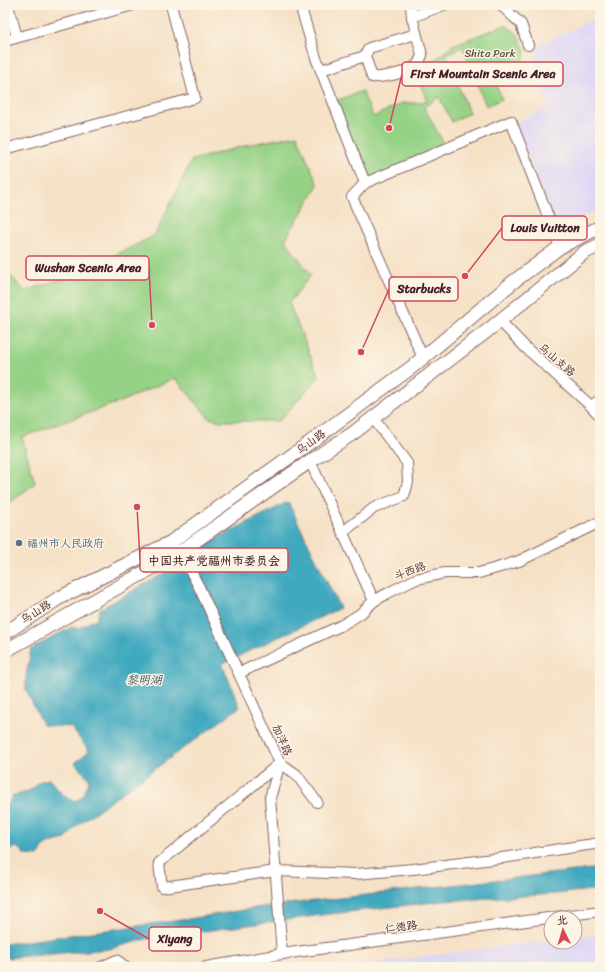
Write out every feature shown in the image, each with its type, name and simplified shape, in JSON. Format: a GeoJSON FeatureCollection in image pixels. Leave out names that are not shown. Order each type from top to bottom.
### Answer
{"type":"FeatureCollection","features":[{"type":"Feature","properties":{"kind":"main road","name":"乌山路"},"geometry":{"type":"LineString","coordinates":[[5,633],[59,598],[171,542],[309,443],[423,358],[513,282],[560,248],[600,226]]}},
{"type":"Feature","properties":{"kind":"main road","name":"乌山路"},"geometry":{"type":"LineString","coordinates":[[5,651],[177,554],[310,461],[352,434],[500,321],[584,252],[600,245]]}},
{"type":"Feature","properties":{"kind":"street"},"geometry":{"type":"LineString","coordinates":[[8,5],[17,37]]}},
{"type":"Feature","properties":{"kind":"street"},"geometry":{"type":"LineString","coordinates":[[5,41],[133,5]]}},
{"type":"Feature","properties":{"kind":"street"},"geometry":{"type":"LineString","coordinates":[[5,149],[195,98],[171,5]]}},
{"type":"Feature","properties":{"kind":"street"},"geometry":{"type":"LineString","coordinates":[[300,5],[321,70],[365,183]]}},
{"type":"Feature","properties":{"kind":"street"},"geometry":{"type":"LineString","coordinates":[[410,5],[422,55],[418,64],[412,69],[381,78],[372,78],[365,56],[369,48],[416,34]]}},
{"type":"Feature","properties":{"kind":"street"},"geometry":{"type":"LineString","coordinates":[[412,17],[444,5]]}},
{"type":"Feature","properties":{"kind":"street"},"geometry":{"type":"LineString","coordinates":[[501,5],[521,24],[528,45]]}},
{"type":"Feature","properties":{"kind":"street"},"geometry":{"type":"LineString","coordinates":[[321,70],[365,56]]}},
{"type":"Feature","properties":{"kind":"street"},"geometry":{"type":"LineString","coordinates":[[423,358],[352,198],[365,183],[511,121],[560,248]]}},
{"type":"Feature","properties":{"kind":"street","name":"乌山支路"},"geometry":{"type":"LineString","coordinates":[[500,321],[526,348],[596,403],[600,416]]}},
{"type":"Feature","properties":{"kind":"street"},"geometry":{"type":"LineString","coordinates":[[343,532],[374,508],[404,496],[408,482],[407,463],[373,418]]}},
{"type":"Feature","properties":{"kind":"street"},"geometry":{"type":"LineString","coordinates":[[310,461],[374,601]]}},
{"type":"Feature","properties":{"kind":"street","name":"斗西路"},"geometry":{"type":"LineString","coordinates":[[239,673],[342,625],[360,614],[374,601],[402,585],[430,575],[462,572],[479,573],[519,561],[600,522]]}},
{"type":"Feature","properties":{"kind":"street","name":"加洋路"},"geometry":{"type":"LineString","coordinates":[[171,542],[177,554],[190,570],[233,659],[280,763],[270,798],[282,954]]}},
{"type":"Feature","properties":{"kind":"street"},"geometry":{"type":"LineString","coordinates":[[317,802],[296,774],[280,763],[159,863],[162,887],[276,871],[345,874],[413,869],[509,857],[600,843]]}},
{"type":"Feature","properties":{"kind":"street","name":"仁德路"},"geometry":{"type":"LineString","coordinates":[[206,967],[282,954],[600,911]]}},
{"type":"Feature","properties":{"kind":"street"},"geometry":{"type":"LineString","coordinates":[[101,967],[117,960],[125,967]]}},
{"type":"Feature","properties":{"kind":"shaded area"},"geometry":{"type":"Polygon","coordinates":[[[600,16],[600,209],[556,228],[516,123],[550,106],[535,76],[537,46],[600,16]]]}},
{"type":"Feature","properties":{"kind":"shaded area"},"geometry":{"type":"Polygon","coordinates":[[[600,934],[600,967],[343,967],[543,941],[543,950],[583,950],[583,936],[600,934]]]}},
{"type":"Feature","properties":{"kind":"green space","name":"Shita Park"},"geometry":{"type":"Polygon","coordinates":[[[505,25],[517,33],[525,50],[523,61],[492,75],[502,99],[486,106],[463,47],[446,54],[469,113],[452,122],[439,97],[424,107],[446,148],[365,183],[333,102],[362,91],[373,117],[402,103],[419,103],[427,100],[414,69],[436,59],[453,45],[505,25]]]}},
{"type":"Feature","properties":{"kind":"green space"},"geometry":{"type":"Polygon","coordinates":[[[297,135],[318,185],[285,240],[311,275],[289,303],[319,377],[279,421],[221,421],[209,418],[175,378],[122,401],[22,437],[35,483],[5,507],[5,270],[25,291],[72,276],[154,236],[192,160],[252,144],[297,135]]]}},
{"type":"Feature","properties":{"kind":"water","name":"黎明湖"},"geometry":{"type":"Polygon","coordinates":[[[288,502],[340,608],[222,664],[240,707],[75,827],[66,839],[44,846],[38,856],[24,855],[22,850],[16,847],[5,852],[5,806],[13,795],[27,792],[38,782],[49,779],[63,795],[73,801],[82,796],[89,782],[88,778],[75,763],[89,751],[71,727],[43,725],[26,690],[26,676],[31,649],[71,627],[79,628],[97,618],[100,609],[170,570],[182,573],[202,562],[195,549],[288,502]]]}},
{"type":"Feature","properties":{"kind":"water"},"geometry":{"type":"Polygon","coordinates":[[[600,868],[600,889],[556,894],[443,901],[322,915],[146,939],[109,949],[5,958],[5,944],[188,919],[262,907],[600,868]]]}},
{"type":"Feature","properties":{"kind":"place","name":"First Mountain Scenic Area"},"geometry":{"type":"Point","coordinates":[389,128]}},
{"type":"Feature","properties":{"kind":"place","name":"Louis Vuitton"},"geometry":{"type":"Point","coordinates":[465,276]}},
{"type":"Feature","properties":{"kind":"place","name":"Wushan Scenic Area"},"geometry":{"type":"Point","coordinates":[152,325]}},
{"type":"Feature","properties":{"kind":"place","name":"Starbucks"},"geometry":{"type":"Point","coordinates":[361,352]}},
{"type":"Feature","properties":{"kind":"place","name":"中国共产党福州市委员会"},"geometry":{"type":"Point","coordinates":[137,507]}},
{"type":"Feature","properties":{"kind":"place","name":"福州市人民政府"},"geometry":{"type":"Point","coordinates":[19,543]}},
{"type":"Feature","properties":{"kind":"place","name":"Xiyang"},"geometry":{"type":"Point","coordinates":[100,911]}}]}
